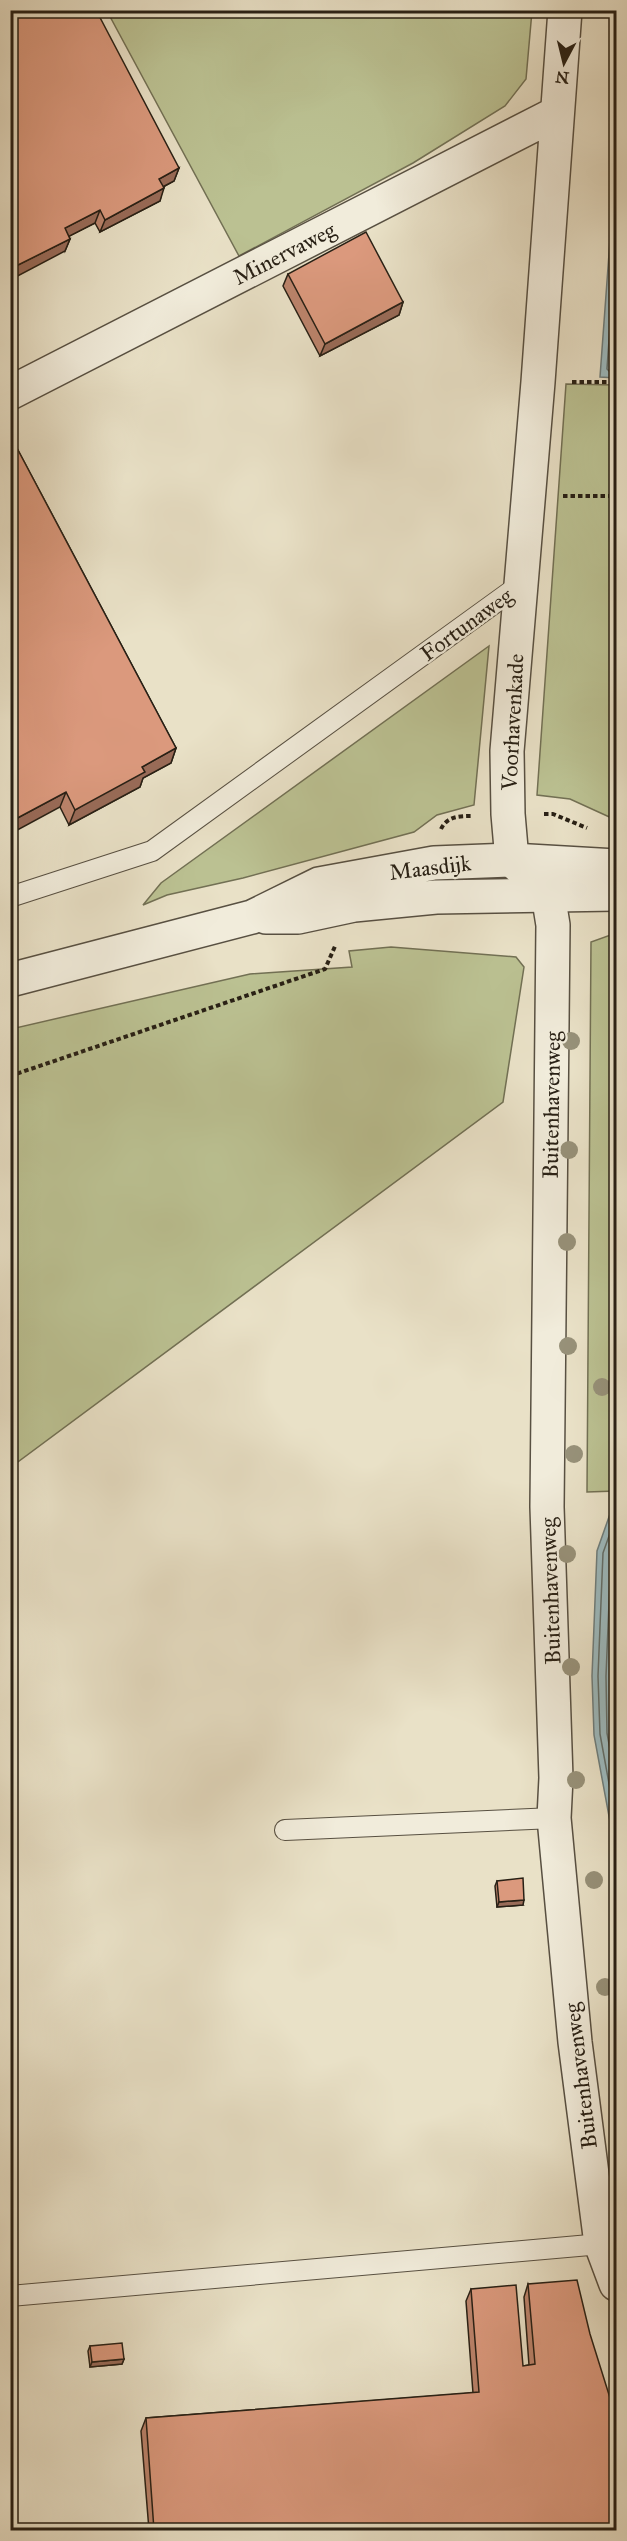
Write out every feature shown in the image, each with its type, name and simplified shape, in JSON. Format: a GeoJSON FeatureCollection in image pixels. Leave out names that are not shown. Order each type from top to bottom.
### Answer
{"type":"FeatureCollection","features":[{"type":"Feature","properties":{"kind":"street","name":"Fortunaweg"},"geometry":{"type":"LineString","coordinates":[[521,584],[565,10]]}},
{"type":"Feature","properties":{"kind":"street","name":"Minervaweg"},"geometry":{"type":"LineString","coordinates":[[10,393],[557,113]]}},
{"type":"Feature","properties":{"kind":"street","name":"Voorhavenkade"},"geometry":{"type":"LineString","coordinates":[[512,860],[508,814],[507,751],[521,584]]}},
{"type":"Feature","properties":{"kind":"street","name":"Maasdijk"},"geometry":{"type":"LineString","coordinates":[[10,980],[252,917],[319,884],[434,863],[512,860],[616,866]]}},
{"type":"Feature","properties":{"kind":"street"},"geometry":{"type":"LineString","coordinates":[[512,860],[548,894]]}},
{"type":"Feature","properties":{"kind":"street","name":"Buitenhavenweg"},"geometry":{"type":"LineString","coordinates":[[548,894],[553,926],[547,1507],[556,1778],[554,1818],[575,2042],[601,2244],[616,2284]]}},
{"type":"Feature","properties":{"kind":"street","name":"Maasdijk"},"geometry":{"type":"LineString","coordinates":[[252,917],[298,917],[354,905],[436,897],[616,894]]}},
{"type":"Feature","properties":{"kind":"lane","name":"Fortunaweg"},"geometry":{"type":"LineString","coordinates":[[10,897],[152,851],[521,584]]}},
{"type":"Feature","properties":{"kind":"lane"},"geometry":{"type":"LineString","coordinates":[[285,1830],[554,1818]]}},
{"type":"Feature","properties":{"kind":"lane"},"geometry":{"type":"LineString","coordinates":[[10,2296],[601,2244]]}},
{"type":"Feature","properties":{"kind":"path"},"geometry":{"type":"LineString","coordinates":[[538,382],[616,382]]}},
{"type":"Feature","properties":{"kind":"path"},"geometry":{"type":"LineString","coordinates":[[528,496],[616,496]]}},
{"type":"Feature","properties":{"kind":"path"},"geometry":{"type":"LineString","coordinates":[[508,814],[553,814],[594,831]]}},
{"type":"Feature","properties":{"kind":"path"},"geometry":{"type":"LineString","coordinates":[[10,1076],[325,969],[338,940]]}},
{"type":"Feature","properties":{"kind":"green space"},"geometry":{"type":"Polygon","coordinates":[[[107,11],[532,11],[526,79],[505,106],[413,163],[239,256],[107,11]]]}},
{"type":"Feature","properties":{"kind":"green space"},"geometry":{"type":"Polygon","coordinates":[[[566,384],[616,385],[616,820],[570,799],[537,795],[566,384]]]}},
{"type":"Feature","properties":{"kind":"green space"},"geometry":{"type":"Polygon","coordinates":[[[489,646],[474,805],[437,815],[414,832],[243,878],[167,895],[143,905],[161,883],[489,646]]]}},
{"type":"Feature","properties":{"kind":"green space"},"geometry":{"type":"Polygon","coordinates":[[[616,933],[616,1491],[587,1492],[591,942],[616,933]]]}},
{"type":"Feature","properties":{"kind":"green space"},"geometry":{"type":"Polygon","coordinates":[[[391,947],[516,957],[524,967],[503,1102],[11,1467],[11,1029],[250,974],[352,967],[349,951],[391,947]]]}},
{"type":"Feature","properties":{"kind":"water"},"geometry":{"type":"Polygon","coordinates":[[[616,158],[616,378],[600,377],[616,158]]]}},
{"type":"Feature","properties":{"kind":"water"},"geometry":{"type":"Polygon","coordinates":[[[610,1514],[616,1514],[616,1854],[594,1735],[592,1676],[597,1551],[610,1514]]]}},
{"type":"Feature","properties":{"kind":"building"},"geometry":{"type":"Polygon","coordinates":[[[10,10],[96,10],[179,168],[159,179],[164,188],[105,220],[100,210],[65,228],[70,239],[10,269],[10,10]]]}},
{"type":"Feature","properties":{"kind":"building"},"geometry":{"type":"Polygon","coordinates":[[[366,232],[403,302],[325,344],[288,274],[366,232]]]}},
{"type":"Feature","properties":{"kind":"building"},"geometry":{"type":"Polygon","coordinates":[[[10,435],[176,748],[142,767],[145,772],[75,810],[66,792],[10,822],[10,435]]]}},
{"type":"Feature","properties":{"kind":"building"},"geometry":{"type":"Polygon","coordinates":[[[523,1878],[524,1900],[499,1902],[497,1881],[523,1878]]]}},
{"type":"Feature","properties":{"kind":"building"},"geometry":{"type":"Polygon","coordinates":[[[577,2280],[590,2334],[616,2417],[616,2530],[154,2530],[146,2418],[479,2392],[471,2289],[516,2285],[523,2366],[535,2364],[528,2284],[577,2280]]]}},
{"type":"Feature","properties":{"kind":"building"},"geometry":{"type":"Polygon","coordinates":[[[122,2343],[124,2359],[92,2362],[90,2346],[122,2343]]]}}]}
